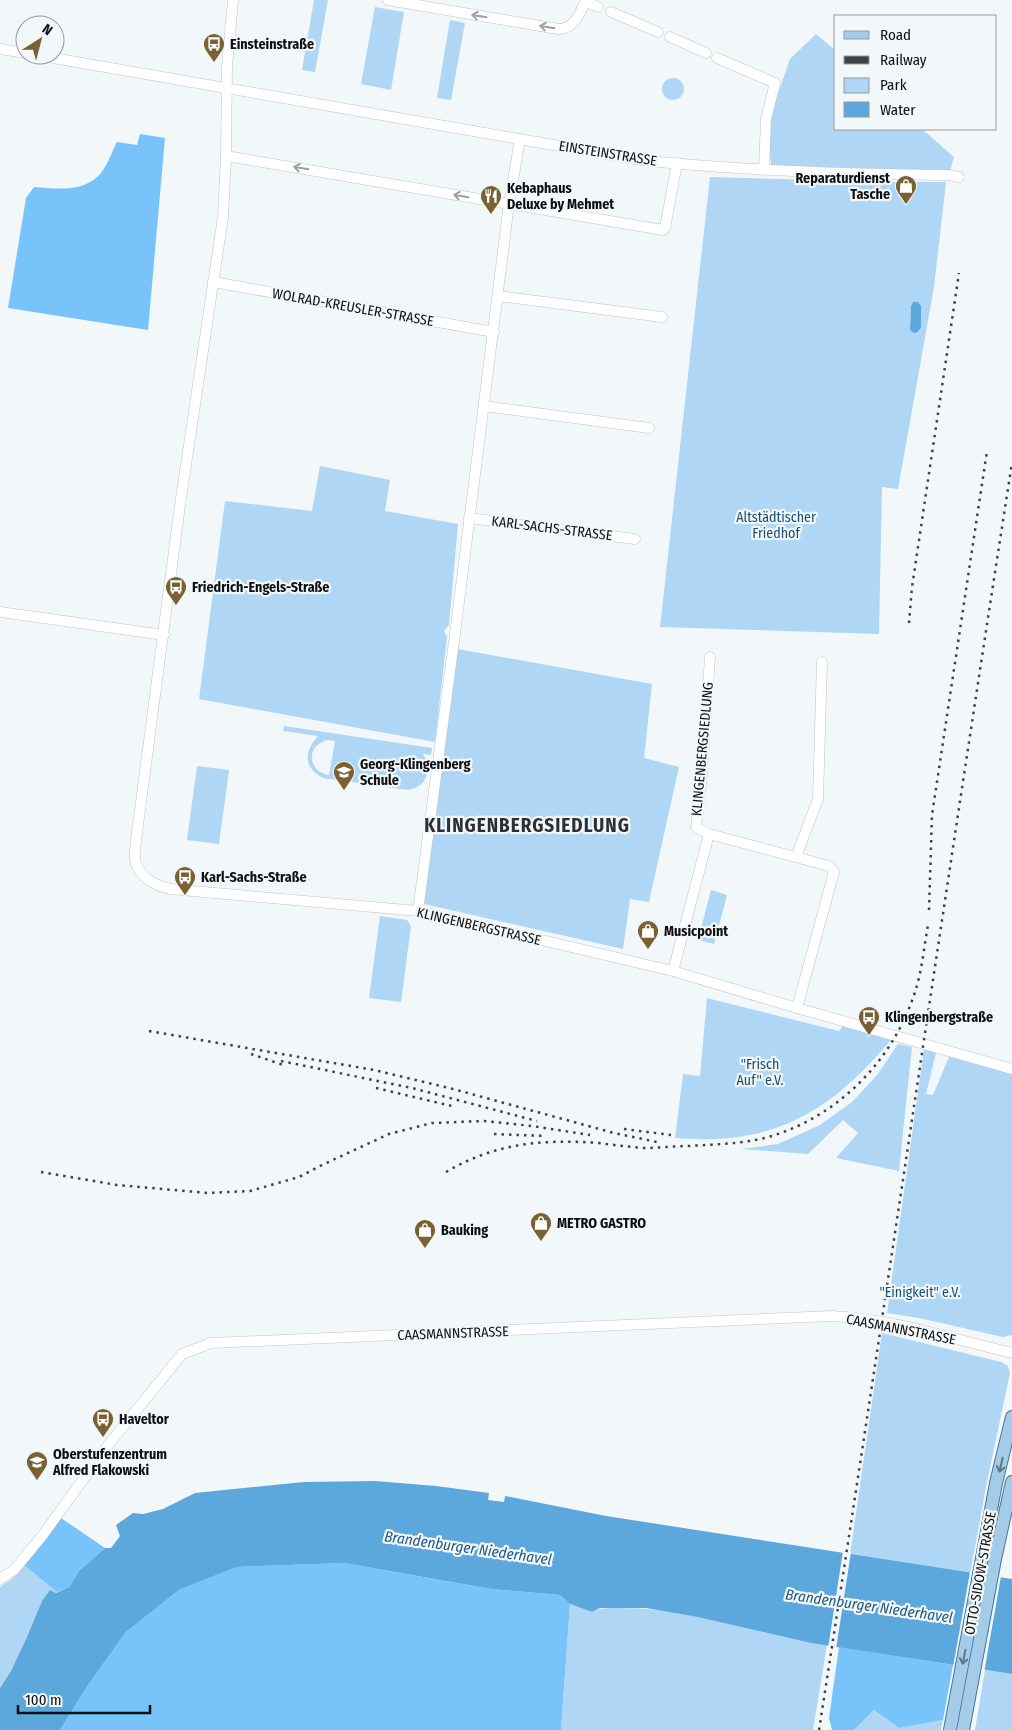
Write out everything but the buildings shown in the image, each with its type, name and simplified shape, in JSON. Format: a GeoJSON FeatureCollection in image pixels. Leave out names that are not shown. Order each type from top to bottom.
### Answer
{"type":"FeatureCollection","features":[{"type":"Feature","properties":{"kind":"main road","name":"OTTO-SIDOW-STRASSE"},"geometry":{"type":"LineString","coordinates":[[963,1730],[966,1683],[989,1558],[996,1483],[1012,1417]]}},
{"type":"Feature","properties":{"kind":"main road","name":"OTTO-SIDOW-STRASSE"},"geometry":{"type":"LineString","coordinates":[[989,1558],[1012,1482]]}},
{"type":"Feature","properties":{"kind":"main road","name":"OTTO-SIDOW-STRASSE"},"geometry":{"type":"LineString","coordinates":[[950,1730],[966,1683]]}},
{"type":"Feature","properties":{"kind":"street"},"geometry":{"type":"LineString","coordinates":[[0,612],[164,635],[180,505],[223,217],[228,67],[233,0]]}},
{"type":"Feature","properties":{"kind":"street"},"geometry":{"type":"LineString","coordinates":[[388,0],[558,29],[570,27],[586,1],[598,7]]}},
{"type":"Feature","properties":{"kind":"street"},"geometry":{"type":"LineString","coordinates":[[611,12],[658,32]]}},
{"type":"Feature","properties":{"kind":"street"},"geometry":{"type":"LineString","coordinates":[[670,37],[706,53]]}},
{"type":"Feature","properties":{"kind":"street"},"geometry":{"type":"LineString","coordinates":[[0,49],[15,51]]}},
{"type":"Feature","properties":{"kind":"street"},"geometry":{"type":"LineString","coordinates":[[717,58],[775,84],[766,119],[764,170]]}},
{"type":"Feature","properties":{"kind":"street","name":"EINSTEINSTRASSE"},"geometry":{"type":"LineString","coordinates":[[65,60],[640,160],[764,170],[948,175],[959,177]]}},
{"type":"Feature","properties":{"kind":"street"},"geometry":{"type":"LineString","coordinates":[[418,911],[520,139]]}},
{"type":"Feature","properties":{"kind":"street","name":"EINSTEINSTRASSE"},"geometry":{"type":"LineString","coordinates":[[226,156],[663,230],[677,164]]}},
{"type":"Feature","properties":{"kind":"street","name":"WOLRAD-KREUSLER-STRASSE"},"geometry":{"type":"LineString","coordinates":[[213,282],[494,332]]}},
{"type":"Feature","properties":{"kind":"street"},"geometry":{"type":"LineString","coordinates":[[498,296],[662,318]]}},
{"type":"Feature","properties":{"kind":"street"},"geometry":{"type":"LineString","coordinates":[[484,406],[649,428]]}},
{"type":"Feature","properties":{"kind":"street","name":"KARL-SACHS-STRASSE"},"geometry":{"type":"LineString","coordinates":[[469,518],[635,539]]}},
{"type":"Feature","properties":{"kind":"street","name":"KLINGENBERGSTRASSE"},"geometry":{"type":"LineString","coordinates":[[164,635],[136,840],[135,862],[143,875],[151,882],[170,889],[418,911],[673,971],[1012,1069]]}},
{"type":"Feature","properties":{"kind":"street","name":"KLINGENBERGSIEDLUNG"},"geometry":{"type":"LineString","coordinates":[[710,657],[702,775],[696,826],[710,834],[829,866],[834,872],[796,1008]]}},
{"type":"Feature","properties":{"kind":"street"},"geometry":{"type":"LineString","coordinates":[[796,857],[818,799],[822,662]]}},
{"type":"Feature","properties":{"kind":"street"},"geometry":{"type":"LineString","coordinates":[[673,971],[710,834]]}},
{"type":"Feature","properties":{"kind":"street","name":"CAASMANNSTRASSE"},"geometry":{"type":"LineString","coordinates":[[0,1580],[14,1570],[42,1536],[109,1444],[182,1354],[211,1343],[832,1316],[856,1317],[881,1322],[1012,1352]]}},
{"type":"Feature","properties":{"kind":"green space"},"geometry":{"type":"Polygon","coordinates":[[[314,0],[328,0],[315,72],[302,70],[314,0]]]}},
{"type":"Feature","properties":{"kind":"green space"},"geometry":{"type":"Polygon","coordinates":[[[375,7],[404,12],[391,90],[361,84],[375,7]]]}},
{"type":"Feature","properties":{"kind":"green space"},"geometry":{"type":"Polygon","coordinates":[[[450,20],[465,23],[451,100],[437,98],[450,20]]]}},
{"type":"Feature","properties":{"kind":"green space"},"geometry":{"type":"Polygon","coordinates":[[[816,34],[834,49],[834,130],[923,130],[954,157],[950,171],[771,165],[769,119],[790,59],[816,34]]]}},
{"type":"Feature","properties":{"kind":"green space"},"geometry":{"type":"Polygon","coordinates":[[[673,78],[681,81],[684,89],[681,97],[673,100],[665,97],[662,89],[665,81],[673,78]]]}},
{"type":"Feature","properties":{"kind":"green space","name":"Altstädtischer Friedhof"},"geometry":{"type":"Polygon","coordinates":[[[710,177],[946,182],[934,287],[898,489],[882,487],[879,634],[660,627],[710,177]],[[913,302],[911,306],[910,329],[921,328],[921,306],[913,302]]]}},
{"type":"Feature","properties":{"kind":"green space"},"geometry":{"type":"Polygon","coordinates":[[[320,466],[390,480],[385,511],[458,524],[449,625],[444,631],[447,637],[435,742],[199,699],[225,501],[312,511],[320,466]]]}},
{"type":"Feature","properties":{"kind":"green space"},"geometry":{"type":"Polygon","coordinates":[[[458,649],[652,684],[644,758],[679,767],[649,902],[630,899],[623,949],[424,904],[458,649]]]}},
{"type":"Feature","properties":{"kind":"green space"},"geometry":{"type":"Polygon","coordinates":[[[284,726],[432,748],[431,755],[423,754],[428,771],[420,785],[408,790],[323,778],[312,769],[308,759],[310,748],[318,736],[283,731],[284,726]],[[327,740],[315,747],[312,758],[313,764],[322,773],[329,775],[335,741],[327,740]]]}},
{"type":"Feature","properties":{"kind":"green space"},"geometry":{"type":"Polygon","coordinates":[[[197,766],[229,770],[219,844],[187,840],[197,766]]]}},
{"type":"Feature","properties":{"kind":"green space"},"geometry":{"type":"Polygon","coordinates":[[[711,890],[727,895],[714,944],[698,940],[711,890]]]}},
{"type":"Feature","properties":{"kind":"green space"},"geometry":{"type":"Polygon","coordinates":[[[380,916],[407,920],[411,926],[401,1002],[369,998],[380,916]]]}},
{"type":"Feature","properties":{"kind":"green space","name":"\"Frisch Auf\" e.V."},"geometry":{"type":"Polygon","coordinates":[[[707,998],[839,1031],[843,1026],[891,1040],[845,1087],[822,1105],[797,1119],[771,1130],[742,1136],[710,1139],[675,1138],[683,1074],[700,1076],[707,998]]]}},
{"type":"Feature","properties":{"kind":"green space"},"geometry":{"type":"Polygon","coordinates":[[[898,1044],[912,1047],[899,1171],[836,1158],[858,1133],[843,1120],[808,1154],[741,1149],[778,1144],[820,1125],[852,1102],[877,1075],[898,1044]]]}},
{"type":"Feature","properties":{"kind":"green space","name":"\"Einigkeit\" e.V."},"geometry":{"type":"Polygon","coordinates":[[[924,1049],[936,1053],[926,1094],[933,1095],[949,1057],[1012,1073],[1012,1335],[1003,1337],[919,1318],[887,1313],[924,1049]]]}},
{"type":"Feature","properties":{"kind":"green space"},"geometry":{"type":"Polygon","coordinates":[[[882,1333],[1001,1362],[1008,1366],[1010,1373],[970,1574],[850,1555],[882,1333]]]}},
{"type":"Feature","properties":{"kind":"green space"},"geometry":{"type":"Polygon","coordinates":[[[24,1565],[57,1592],[42,1601],[11,1671],[0,1688],[0,1587],[13,1578],[24,1565]]]}},
{"type":"Feature","properties":{"kind":"green space"},"geometry":{"type":"Polygon","coordinates":[[[570,1604],[592,1612],[614,1608],[674,1612],[801,1641],[827,1645],[813,1730],[561,1730],[570,1604]]]}},
{"type":"Feature","properties":{"kind":"green space"},"geometry":{"type":"Polygon","coordinates":[[[985,1670],[1012,1674],[1012,1730],[975,1730],[985,1670]]]}},
{"type":"Feature","properties":{"kind":"green space"},"geometry":{"type":"Polygon","coordinates":[[[874,1710],[899,1728],[943,1720],[941,1730],[854,1730],[874,1710]]]}},
{"type":"Feature","properties":{"kind":"shaded area"},"geometry":{"type":"Polygon","coordinates":[[[140,134],[165,138],[148,330],[8,308],[26,198],[34,187],[62,189],[89,183],[103,170],[117,142],[137,145],[140,134]]]}},
{"type":"Feature","properties":{"kind":"shaded area"},"geometry":{"type":"Polygon","coordinates":[[[61,1518],[105,1548],[79,1571],[69,1587],[57,1592],[24,1565],[61,1518]]]}},
{"type":"Feature","properties":{"kind":"shaded area"},"geometry":{"type":"Polygon","coordinates":[[[344,1563],[491,1589],[560,1595],[570,1604],[561,1730],[60,1730],[88,1685],[126,1632],[179,1590],[237,1567],[344,1563]]]}},
{"type":"Feature","properties":{"kind":"shaded area"},"geometry":{"type":"Polygon","coordinates":[[[839,1647],[953,1665],[943,1720],[899,1728],[874,1710],[854,1730],[832,1730],[829,1718],[839,1647]]]}},
{"type":"Feature","properties":{"kind":"water"},"geometry":{"type":"Polygon","coordinates":[[[913,302],[918,302],[921,306],[921,328],[916,333],[910,329],[911,306],[913,302]]]}},
{"type":"Feature","properties":{"kind":"water","name":"Brandenburger Niederhavel"},"geometry":{"type":"Polygon","coordinates":[[[375,1481],[489,1493],[488,1500],[504,1502],[505,1496],[606,1516],[1012,1579],[1012,1674],[811,1643],[698,1617],[646,1608],[600,1608],[592,1612],[570,1604],[560,1595],[491,1589],[344,1563],[237,1567],[179,1590],[126,1632],[88,1685],[60,1730],[0,1730],[0,1688],[11,1671],[42,1601],[50,1590],[56,1593],[69,1587],[79,1571],[105,1548],[111,1548],[120,1536],[116,1525],[133,1513],[143,1514],[163,1509],[195,1493],[304,1482],[375,1481]]]}},
{"type":"Feature","properties":{"kind":"pier"},"geometry":{"type":"Polygon","coordinates":[[[843,1551],[851,1552],[836,1649],[828,1648],[843,1551]]]}},
{"type":"Feature","properties":{"kind":"pier"},"geometry":{"type":"Polygon","coordinates":[[[970,1572],[1001,1576],[984,1673],[953,1667],[970,1572]]]}},
{"type":"Feature","properties":{"kind":"railway"},"geometry":{"type":"LineString","coordinates":[[909,623],[912,587],[959,273]]}},
{"type":"Feature","properties":{"kind":"railway"},"geometry":{"type":"LineString","coordinates":[[929,910],[932,815],[987,451]]}},
{"type":"Feature","properties":{"kind":"railway"},"geometry":{"type":"LineString","coordinates":[[819,1730],[1012,463]]}},
{"type":"Feature","properties":{"kind":"railway"},"geometry":{"type":"LineString","coordinates":[[446,1172],[464,1162],[483,1155],[520,1145],[578,1142],[644,1148],[722,1144],[765,1138],[799,1125],[822,1113],[862,1080],[894,1039],[906,1016],[915,992],[928,925]]}},
{"type":"Feature","properties":{"kind":"railway"},"geometry":{"type":"LineString","coordinates":[[149,1031],[374,1070],[453,1089],[614,1133],[657,1142]]}},
{"type":"Feature","properties":{"kind":"railway"},"geometry":{"type":"LineString","coordinates":[[251,1054],[286,1066]]}},
{"type":"Feature","properties":{"kind":"railway"},"geometry":{"type":"LineString","coordinates":[[281,1061],[412,1088],[537,1121]]}},
{"type":"Feature","properties":{"kind":"railway"},"geometry":{"type":"LineString","coordinates":[[376,1088],[456,1107]]}},
{"type":"Feature","properties":{"kind":"railway"},"geometry":{"type":"LineString","coordinates":[[41,1172],[117,1185],[208,1193],[250,1191],[299,1177],[389,1134],[432,1123],[484,1121],[590,1135]]}},
{"type":"Feature","properties":{"kind":"railway"},"geometry":{"type":"LineString","coordinates":[[624,1129],[671,1135]]}},
{"type":"Feature","properties":{"kind":"railway"},"geometry":{"type":"LineString","coordinates":[[494,1134],[545,1136]]}},
{"type":"Feature","properties":{"kind":"place","name":"Einsteinstraße"},"geometry":{"type":"Point","coordinates":[214,63]}},
{"type":"Feature","properties":{"kind":"place","name":"Reparaturdienst Tasche"},"geometry":{"type":"Point","coordinates":[906,205]}},
{"type":"Feature","properties":{"kind":"place","name":"Kebaphaus Deluxe by Mehmet"},"geometry":{"type":"Point","coordinates":[491,215]}},
{"type":"Feature","properties":{"kind":"place","name":"Friedrich-Engels-Straße"},"geometry":{"type":"Point","coordinates":[176,606]}},
{"type":"Feature","properties":{"kind":"place","name":"Georg-Klingenberg Schule"},"geometry":{"type":"Point","coordinates":[344,791]}},
{"type":"Feature","properties":{"kind":"place","name":"Karl-Sachs-Straße"},"geometry":{"type":"Point","coordinates":[185,896]}},
{"type":"Feature","properties":{"kind":"place","name":"Musicpoint"},"geometry":{"type":"Point","coordinates":[648,950]}},
{"type":"Feature","properties":{"kind":"place","name":"Klingenbergstraße"},"geometry":{"type":"Point","coordinates":[869,1036]}},
{"type":"Feature","properties":{"kind":"place","name":"METRO GASTRO"},"geometry":{"type":"Point","coordinates":[541,1242]}},
{"type":"Feature","properties":{"kind":"place","name":"Bauking"},"geometry":{"type":"Point","coordinates":[425,1249]}},
{"type":"Feature","properties":{"kind":"place","name":"Haveltor"},"geometry":{"type":"Point","coordinates":[103,1438]}},
{"type":"Feature","properties":{"kind":"place","name":"Oberstufenzentrum Alfred Flakowski"},"geometry":{"type":"Point","coordinates":[37,1481]}},
{"type":"Feature","properties":{"kind":"district","name":"KLINGENBERGSIEDLUNG"},"geometry":{"type":"Point","coordinates":[527,825]}}]}
